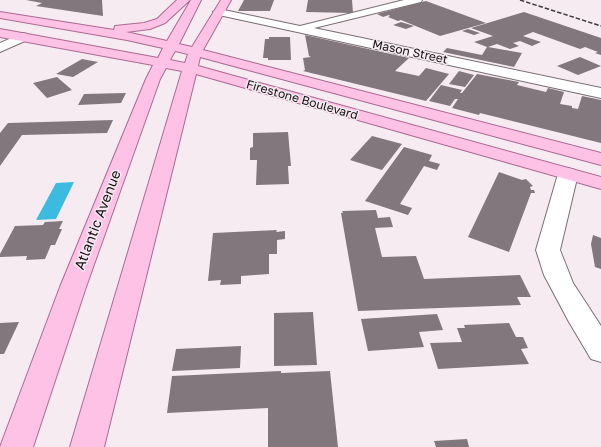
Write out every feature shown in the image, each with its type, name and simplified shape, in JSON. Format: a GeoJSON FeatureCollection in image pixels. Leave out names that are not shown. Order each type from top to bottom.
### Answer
{"type":"FeatureCollection","features":[{"type":"Feature","properties":{"kind":"main road"},"geometry":{"type":"LineString","coordinates":[[101,31],[136,28],[160,22],[167,17],[180,2],[185,0]]}},
{"type":"Feature","properties":{"kind":"main road","name":"Atlantic Avenue"},"geometry":{"type":"LineString","coordinates":[[16,447],[73,287],[153,79],[196,0]]}},
{"type":"Feature","properties":{"kind":"main road"},"geometry":{"type":"LineString","coordinates":[[87,447],[192,61],[226,0]]}},
{"type":"Feature","properties":{"kind":"main road","name":"Firestone Boulevard"},"geometry":{"type":"LineString","coordinates":[[0,15],[101,31],[167,55],[192,61],[601,183]]}},
{"type":"Feature","properties":{"kind":"main road","name":"Firestone Boulevard"},"geometry":{"type":"LineString","coordinates":[[0,33],[167,55],[601,159]]}},
{"type":"Feature","properties":{"kind":"main road"},"geometry":{"type":"LineString","coordinates":[[568,174],[601,173]]}},
{"type":"Feature","properties":{"kind":"street"},"geometry":{"type":"LineString","coordinates":[[300,29],[417,0]]}},
{"type":"Feature","properties":{"kind":"street","name":"Mason Street"},"geometry":{"type":"LineString","coordinates":[[219,12],[601,92]]}},
{"type":"Feature","properties":{"kind":"street"},"geometry":{"type":"LineString","coordinates":[[0,48],[23,37]]}},
{"type":"Feature","properties":{"kind":"street"},"geometry":{"type":"LineString","coordinates":[[568,174],[548,250],[550,260],[558,280],[601,350]]}},
{"type":"Feature","properties":{"kind":"water"},"geometry":{"type":"Polygon","coordinates":[[[74,182],[56,219],[36,220],[56,183],[74,182]]]}},
{"type":"Feature","properties":{"kind":"building"},"geometry":{"type":"Polygon","coordinates":[[[26,0],[102,0],[103,16],[36,6],[42,3],[26,0]]]}},
{"type":"Feature","properties":{"kind":"building"},"geometry":{"type":"Polygon","coordinates":[[[244,0],[274,0],[270,11],[238,11],[244,0]]]}},
{"type":"Feature","properties":{"kind":"building"},"geometry":{"type":"Polygon","coordinates":[[[308,0],[352,0],[353,13],[306,12],[308,0]]]}},
{"type":"Feature","properties":{"kind":"building"},"geometry":{"type":"Polygon","coordinates":[[[426,1],[486,23],[440,36],[401,20],[398,21],[388,17],[390,16],[389,15],[383,17],[377,14],[426,1]]]}},
{"type":"Feature","properties":{"kind":"building"},"geometry":{"type":"Polygon","coordinates":[[[524,12],[601,38],[601,55],[595,53],[598,52],[585,47],[580,49],[533,32],[523,36],[541,42],[532,46],[520,41],[513,43],[519,46],[510,49],[497,44],[488,47],[522,53],[514,67],[443,52],[447,48],[482,55],[487,47],[474,42],[493,36],[471,28],[524,12]]]}},
{"type":"Feature","properties":{"kind":"building"},"geometry":{"type":"Polygon","coordinates":[[[401,22],[414,26],[406,29],[393,25],[401,22]]]}},
{"type":"Feature","properties":{"kind":"building"},"geometry":{"type":"Polygon","coordinates":[[[468,29],[480,33],[474,35],[462,31],[468,29]]]}},
{"type":"Feature","properties":{"kind":"building"},"geometry":{"type":"Polygon","coordinates":[[[305,35],[409,58],[395,71],[419,76],[426,68],[449,74],[426,101],[303,71],[305,70],[303,58],[311,57],[309,56],[305,35]]]}},
{"type":"Feature","properties":{"kind":"building"},"geometry":{"type":"Polygon","coordinates":[[[269,37],[290,37],[291,60],[268,60],[268,58],[263,58],[265,39],[269,39],[269,37]]]}},
{"type":"Feature","properties":{"kind":"building"},"geometry":{"type":"Polygon","coordinates":[[[580,57],[601,66],[578,75],[557,66],[580,57]]]}},
{"type":"Feature","properties":{"kind":"building"},"geometry":{"type":"Polygon","coordinates":[[[82,59],[98,62],[73,77],[56,74],[82,59]]]}},
{"type":"Feature","properties":{"kind":"building"},"geometry":{"type":"Polygon","coordinates":[[[459,71],[474,75],[465,87],[449,84],[459,71]]]}},
{"type":"Feature","properties":{"kind":"building"},"geometry":{"type":"Polygon","coordinates":[[[477,74],[519,82],[517,85],[546,92],[548,88],[564,92],[560,104],[572,106],[572,108],[578,109],[582,96],[601,100],[601,143],[480,113],[479,115],[452,108],[458,99],[455,99],[450,106],[429,101],[441,85],[462,90],[460,93],[462,93],[477,74]]]}},
{"type":"Feature","properties":{"kind":"building"},"geometry":{"type":"Polygon","coordinates":[[[57,77],[72,90],[47,98],[33,83],[57,77]]]}},
{"type":"Feature","properties":{"kind":"building"},"geometry":{"type":"Polygon","coordinates":[[[126,93],[121,103],[78,105],[84,94],[126,93]]]}},
{"type":"Feature","properties":{"kind":"building"},"geometry":{"type":"Polygon","coordinates":[[[113,120],[107,133],[22,135],[0,166],[0,133],[8,123],[113,120]]]}},
{"type":"Feature","properties":{"kind":"building"},"geometry":{"type":"Polygon","coordinates":[[[288,132],[291,166],[288,166],[289,184],[256,185],[257,160],[250,160],[250,148],[253,147],[253,133],[288,132]]]}},
{"type":"Feature","properties":{"kind":"building"},"geometry":{"type":"Polygon","coordinates":[[[372,136],[402,144],[382,170],[350,160],[372,136]]]}},
{"type":"Feature","properties":{"kind":"building"},"geometry":{"type":"Polygon","coordinates":[[[404,147],[432,155],[429,161],[440,164],[437,170],[424,166],[400,204],[412,208],[408,215],[365,201],[404,147]]]}},
{"type":"Feature","properties":{"kind":"building"},"geometry":{"type":"Polygon","coordinates":[[[499,172],[522,180],[526,179],[533,186],[530,187],[535,193],[531,193],[509,252],[468,237],[499,172]]]}},
{"type":"Feature","properties":{"kind":"building"},"geometry":{"type":"Polygon","coordinates":[[[376,210],[378,218],[390,217],[393,227],[375,228],[382,257],[416,256],[424,279],[520,275],[531,297],[517,297],[521,305],[358,311],[341,213],[343,213],[342,211],[376,210]]]}},
{"type":"Feature","properties":{"kind":"building"},"geometry":{"type":"Polygon","coordinates":[[[63,221],[59,229],[62,229],[55,245],[51,245],[45,259],[26,260],[27,256],[0,257],[0,254],[15,226],[43,225],[45,222],[63,221]]]}},
{"type":"Feature","properties":{"kind":"building"},"geometry":{"type":"Polygon","coordinates":[[[277,230],[276,232],[285,231],[285,239],[277,240],[277,254],[269,254],[269,274],[241,276],[241,284],[220,285],[221,280],[208,281],[213,233],[277,230]]]}},
{"type":"Feature","properties":{"kind":"building"},"geometry":{"type":"Polygon","coordinates":[[[593,235],[601,238],[601,269],[595,267],[591,244],[593,235]]]}},
{"type":"Feature","properties":{"kind":"building"},"geometry":{"type":"Polygon","coordinates":[[[313,312],[317,365],[274,366],[274,313],[313,312]]]}},
{"type":"Feature","properties":{"kind":"building"},"geometry":{"type":"Polygon","coordinates":[[[437,314],[443,330],[419,332],[424,347],[368,351],[361,319],[437,314]]]}},
{"type":"Feature","properties":{"kind":"building"},"geometry":{"type":"Polygon","coordinates":[[[19,322],[4,354],[0,354],[0,323],[19,322]]]}},
{"type":"Feature","properties":{"kind":"building"},"geometry":{"type":"Polygon","coordinates":[[[509,323],[516,337],[523,337],[528,348],[521,349],[529,364],[438,369],[430,343],[462,342],[457,328],[465,328],[464,325],[509,323]]]}},
{"type":"Feature","properties":{"kind":"building"},"geometry":{"type":"Polygon","coordinates":[[[241,346],[240,368],[172,371],[176,349],[241,346]]]}},
{"type":"Feature","properties":{"kind":"building"},"geometry":{"type":"Polygon","coordinates":[[[281,371],[281,373],[330,371],[338,447],[268,447],[268,408],[167,413],[172,376],[281,371]]]}},
{"type":"Feature","properties":{"kind":"building"},"geometry":{"type":"Polygon","coordinates":[[[467,439],[469,447],[436,447],[434,441],[467,439]]]}},
{"type":"Feature","properties":{"kind":"railway"},"geometry":{"type":"LineString","coordinates":[[520,0],[601,26]]}}]}
